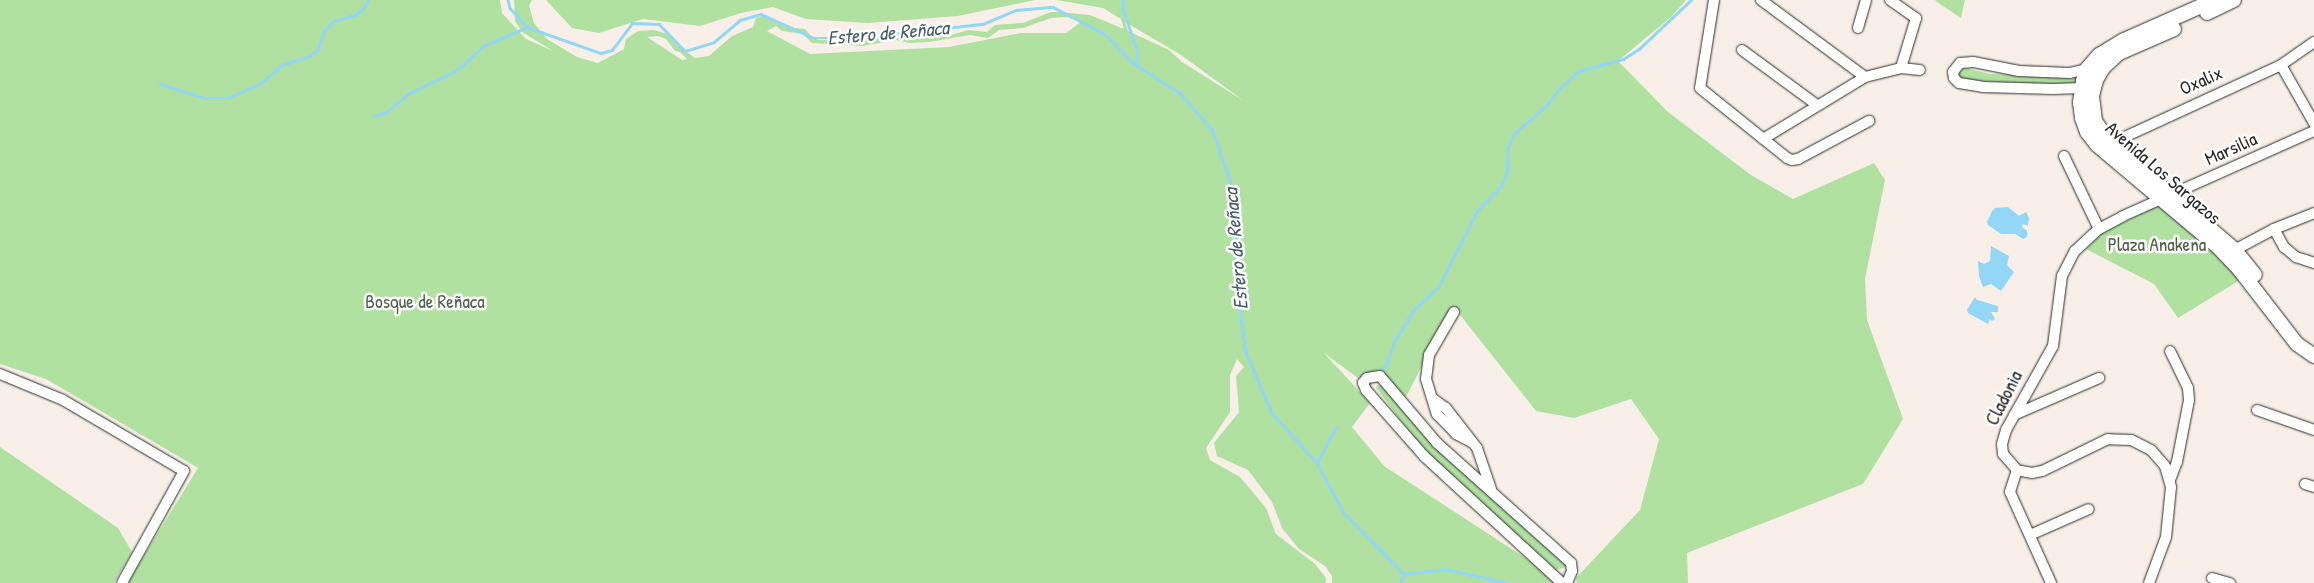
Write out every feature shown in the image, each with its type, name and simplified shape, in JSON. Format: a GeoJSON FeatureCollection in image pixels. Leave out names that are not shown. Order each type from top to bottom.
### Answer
{"type":"FeatureCollection","features":[{"type":"Feature","properties":{"kind":"street"},"geometry":{"type":"LineString","coordinates":[[1714,0],[1700,88],[1789,160],[1795,160],[1868,121]]}},
{"type":"Feature","properties":{"kind":"street"},"geometry":{"type":"LineString","coordinates":[[1761,0],[1865,77]]}},
{"type":"Feature","properties":{"kind":"street"},"geometry":{"type":"LineString","coordinates":[[1858,28],[1866,0]]}},
{"type":"Feature","properties":{"kind":"street"},"geometry":{"type":"LineString","coordinates":[[1890,0],[1916,18],[1901,68]]}},
{"type":"Feature","properties":{"kind":"street"},"geometry":{"type":"LineString","coordinates":[[2096,80],[2082,88],[2053,89],[1966,85],[1957,82],[1953,72],[1960,63],[1972,62],[2004,70],[2056,72],[2087,69],[2099,55],[2124,40],[2215,0]]}},
{"type":"Feature","properties":{"kind":"street","name":"Avenida Los Sargazos"},"geometry":{"type":"LineString","coordinates":[[2105,146],[2093,113],[2092,96],[2096,80],[2108,62],[2120,53],[2234,0]]}},
{"type":"Feature","properties":{"kind":"street","name":"Oxalix"},"geometry":{"type":"LineString","coordinates":[[2105,146],[2281,64],[2314,42]]}},
{"type":"Feature","properties":{"kind":"street"},"geometry":{"type":"LineString","coordinates":[[1742,50],[1817,105]]}},
{"type":"Feature","properties":{"kind":"street"},"geometry":{"type":"LineString","coordinates":[[2281,64],[2314,123]]}},
{"type":"Feature","properties":{"kind":"street"},"geometry":{"type":"LineString","coordinates":[[1763,139],[1865,77],[1901,68],[1920,70]]}},
{"type":"Feature","properties":{"kind":"street","name":"Avenida Los Sargazos"},"geometry":{"type":"LineString","coordinates":[[2087,69],[2080,103],[2082,118],[2087,132],[2168,197],[2230,252],[2298,332],[2314,346]]}},
{"type":"Feature","properties":{"kind":"street"},"geometry":{"type":"LineString","coordinates":[[2053,89],[2058,82],[2056,72]]}},
{"type":"Feature","properties":{"kind":"street","name":"Marsilia"},"geometry":{"type":"LineString","coordinates":[[2168,197],[2314,131]]}},
{"type":"Feature","properties":{"kind":"street"},"geometry":{"type":"LineString","coordinates":[[2064,156],[2099,229]]}},
{"type":"Feature","properties":{"kind":"street","name":"Cladonia"},"geometry":{"type":"LineString","coordinates":[[2016,470],[2006,459],[2002,444],[2014,415],[2052,346],[2056,330],[2059,285],[2065,267],[2080,244],[2099,229],[2168,197]]}},
{"type":"Feature","properties":{"kind":"street"},"geometry":{"type":"LineString","coordinates":[[2230,252],[2274,229],[2314,213]]}},
{"type":"Feature","properties":{"kind":"street"},"geometry":{"type":"LineString","coordinates":[[2274,229],[2284,247],[2296,257],[2314,263]]}},
{"type":"Feature","properties":{"kind":"street","name":"Avenida Los Sargazos"},"geometry":{"type":"LineString","coordinates":[[2230,252],[2297,344],[2314,356]]}},
{"type":"Feature","properties":{"kind":"street"},"geometry":{"type":"LineString","coordinates":[[1454,312],[1429,355],[1426,379],[1432,398],[1450,413],[1480,452],[1491,489]]}},
{"type":"Feature","properties":{"kind":"street"},"geometry":{"type":"LineString","coordinates":[[2170,352],[2188,388],[2189,400],[2177,462],[2170,480]]}},
{"type":"Feature","properties":{"kind":"street"},"geometry":{"type":"LineString","coordinates":[[0,374],[63,400],[184,471],[122,583]]}},
{"type":"Feature","properties":{"kind":"street"},"geometry":{"type":"LineString","coordinates":[[1562,583],[1424,456],[1366,390],[1363,383],[1367,378],[1380,376],[1437,444],[1491,489],[1572,563],[1572,571],[1567,583]]}},
{"type":"Feature","properties":{"kind":"street"},"geometry":{"type":"LineString","coordinates":[[2014,415],[2100,378]]}},
{"type":"Feature","properties":{"kind":"street"},"geometry":{"type":"LineString","coordinates":[[2257,410],[2314,430]]}},
{"type":"Feature","properties":{"kind":"street"},"geometry":{"type":"LineString","coordinates":[[2051,583],[2010,492],[2016,470],[2037,473],[2100,441],[2123,439],[2138,443],[2151,450],[2165,466],[2170,480],[2171,504],[2166,537],[2149,583]]}},
{"type":"Feature","properties":{"kind":"street"},"geometry":{"type":"LineString","coordinates":[[1466,469],[1478,468],[1484,465]]}},
{"type":"Feature","properties":{"kind":"street"},"geometry":{"type":"LineString","coordinates":[[2030,535],[2089,509]]}},
{"type":"Feature","properties":{"kind":"street"},"geometry":{"type":"LineString","coordinates":[[1552,574],[1572,571]]}},
{"type":"Feature","properties":{"kind":"street"},"geometry":{"type":"LineString","coordinates":[[2212,578],[2230,583]]}},
{"type":"Feature","properties":{"kind":"green space","name":"Bosque de Reñaca"},"geometry":{"type":"Polygon","coordinates":[[[0,0],[500,0],[502,13],[526,39],[553,51],[522,32],[515,21],[514,0],[532,0],[529,6],[534,23],[547,39],[577,57],[598,63],[624,49],[626,39],[638,31],[654,30],[667,34],[677,45],[695,58],[709,56],[732,36],[753,27],[756,18],[767,15],[784,27],[805,29],[812,37],[819,40],[862,41],[894,36],[910,38],[935,34],[951,35],[968,30],[987,32],[995,25],[1023,23],[1051,12],[1090,15],[1124,29],[1121,19],[1103,8],[1057,0],[1686,0],[1671,17],[1618,61],[1668,112],[1751,175],[1793,199],[1874,163],[1885,180],[1865,279],[1867,320],[1903,419],[1863,484],[1687,553],[1688,583],[1577,583],[1576,578],[1640,510],[1659,439],[1631,399],[1574,418],[1536,411],[1453,306],[1405,399],[1375,371],[1358,378],[1324,353],[1370,403],[1352,427],[1384,466],[1547,572],[1557,583],[1332,583],[1332,576],[1325,566],[1299,549],[1282,528],[1272,502],[1248,470],[1217,456],[1214,443],[1239,412],[1236,376],[1244,367],[1237,359],[1230,375],[1230,412],[1206,448],[1210,460],[1240,477],[1266,508],[1276,534],[1315,564],[1326,578],[1326,583],[127,583],[198,468],[46,379],[0,364],[0,0]],[[1066,17],[1051,18],[1023,28],[999,30],[988,38],[970,35],[929,42],[910,43],[896,40],[863,46],[812,43],[803,34],[782,31],[776,26],[767,31],[810,54],[949,47],[1021,33],[1066,33],[1082,21],[1066,17]],[[1125,22],[1128,31],[1169,50],[1182,62],[1244,101],[1181,55],[1125,22]],[[658,36],[647,37],[682,60],[687,59],[680,52],[675,51],[666,39],[658,36]]]}},
{"type":"Feature","properties":{"kind":"green space"},"geometry":{"type":"Polygon","coordinates":[[[546,0],[1035,0],[958,16],[868,23],[806,19],[773,7],[741,13],[700,26],[643,19],[599,33],[572,28],[546,0]]]}},
{"type":"Feature","properties":{"kind":"green space"},"geometry":{"type":"Polygon","coordinates":[[[1935,0],[1965,0],[1961,18],[1937,2],[1935,0]]]}},
{"type":"Feature","properties":{"kind":"green space"},"geometry":{"type":"Polygon","coordinates":[[[1965,68],[1990,74],[2078,77],[2077,84],[2018,85],[1963,81],[1959,76],[1960,71],[1965,68]]]}},
{"type":"Feature","properties":{"kind":"green space","name":"Plaza Anakena"},"geometry":{"type":"Polygon","coordinates":[[[2162,203],[2222,255],[2240,280],[2178,318],[2154,284],[2086,249],[2101,234],[2162,203]]]}},
{"type":"Feature","properties":{"kind":"green space"},"geometry":{"type":"Polygon","coordinates":[[[1378,385],[1381,385],[1434,446],[1566,563],[1566,567],[1555,570],[1426,453],[1376,388],[1378,385]]]}},
{"type":"Feature","properties":{"kind":"green space"},"geometry":{"type":"Polygon","coordinates":[[[0,447],[118,528],[132,552],[114,583],[0,583],[0,447]]]}},
{"type":"Feature","properties":{"kind":"water"},"geometry":{"type":"Polygon","coordinates":[[[2008,207],[2019,216],[2026,212],[2029,218],[2028,226],[2023,224],[2022,227],[2027,231],[2027,237],[2023,239],[2015,234],[2001,234],[1988,225],[1987,222],[1995,208],[2008,207]]]}},
{"type":"Feature","properties":{"kind":"water"},"geometry":{"type":"Polygon","coordinates":[[[1991,246],[2009,256],[2007,265],[2014,272],[2001,291],[1991,284],[1983,287],[1979,276],[1978,261],[1984,264],[1990,261],[1991,246]]]}},
{"type":"Feature","properties":{"kind":"water"},"geometry":{"type":"Polygon","coordinates":[[[1975,297],[1977,300],[1998,306],[1998,312],[1991,312],[1995,319],[1992,321],[1990,319],[1988,324],[1968,313],[1967,310],[1975,297]]]}},
{"type":"Feature","properties":{"kind":"waterway"},"geometry":{"type":"LineString","coordinates":[[160,84],[205,98],[228,98],[260,84],[282,65],[310,56],[318,49],[324,31],[334,21],[355,15],[364,8],[368,0]]}},
{"type":"Feature","properties":{"kind":"waterway","name":"Estero de Reñaca"},"geometry":{"type":"LineString","coordinates":[[508,0],[510,8],[527,27],[601,53],[612,50],[632,23],[659,24],[685,51],[714,42],[740,20],[761,14],[814,38],[851,38],[983,24],[1016,10],[1053,7],[1105,34],[1133,63],[1180,93],[1213,131],[1230,181],[1237,228],[1234,268],[1246,352],[1272,413],[1317,463],[1344,513],[1404,574],[1445,569],[1508,583]]}},
{"type":"Feature","properties":{"kind":"waterway"},"geometry":{"type":"LineString","coordinates":[[1123,0],[1124,12],[1137,49],[1137,65]]}},
{"type":"Feature","properties":{"kind":"waterway"},"geometry":{"type":"LineString","coordinates":[[1382,370],[1388,360],[1395,340],[1413,311],[1439,286],[1477,211],[1501,186],[1507,171],[1508,148],[1514,134],[1547,105],[1560,88],[1579,71],[1623,59],[1639,49],[1691,0]]}},
{"type":"Feature","properties":{"kind":"waterway"},"geometry":{"type":"LineString","coordinates":[[374,116],[387,112],[408,94],[457,70],[484,46],[527,27]]}},
{"type":"Feature","properties":{"kind":"waterway"},"geometry":{"type":"LineString","coordinates":[[1317,463],[1336,428]]}},
{"type":"Feature","properties":{"kind":"waterway"},"geometry":{"type":"LineString","coordinates":[[1400,583],[1404,574]]}}]}
